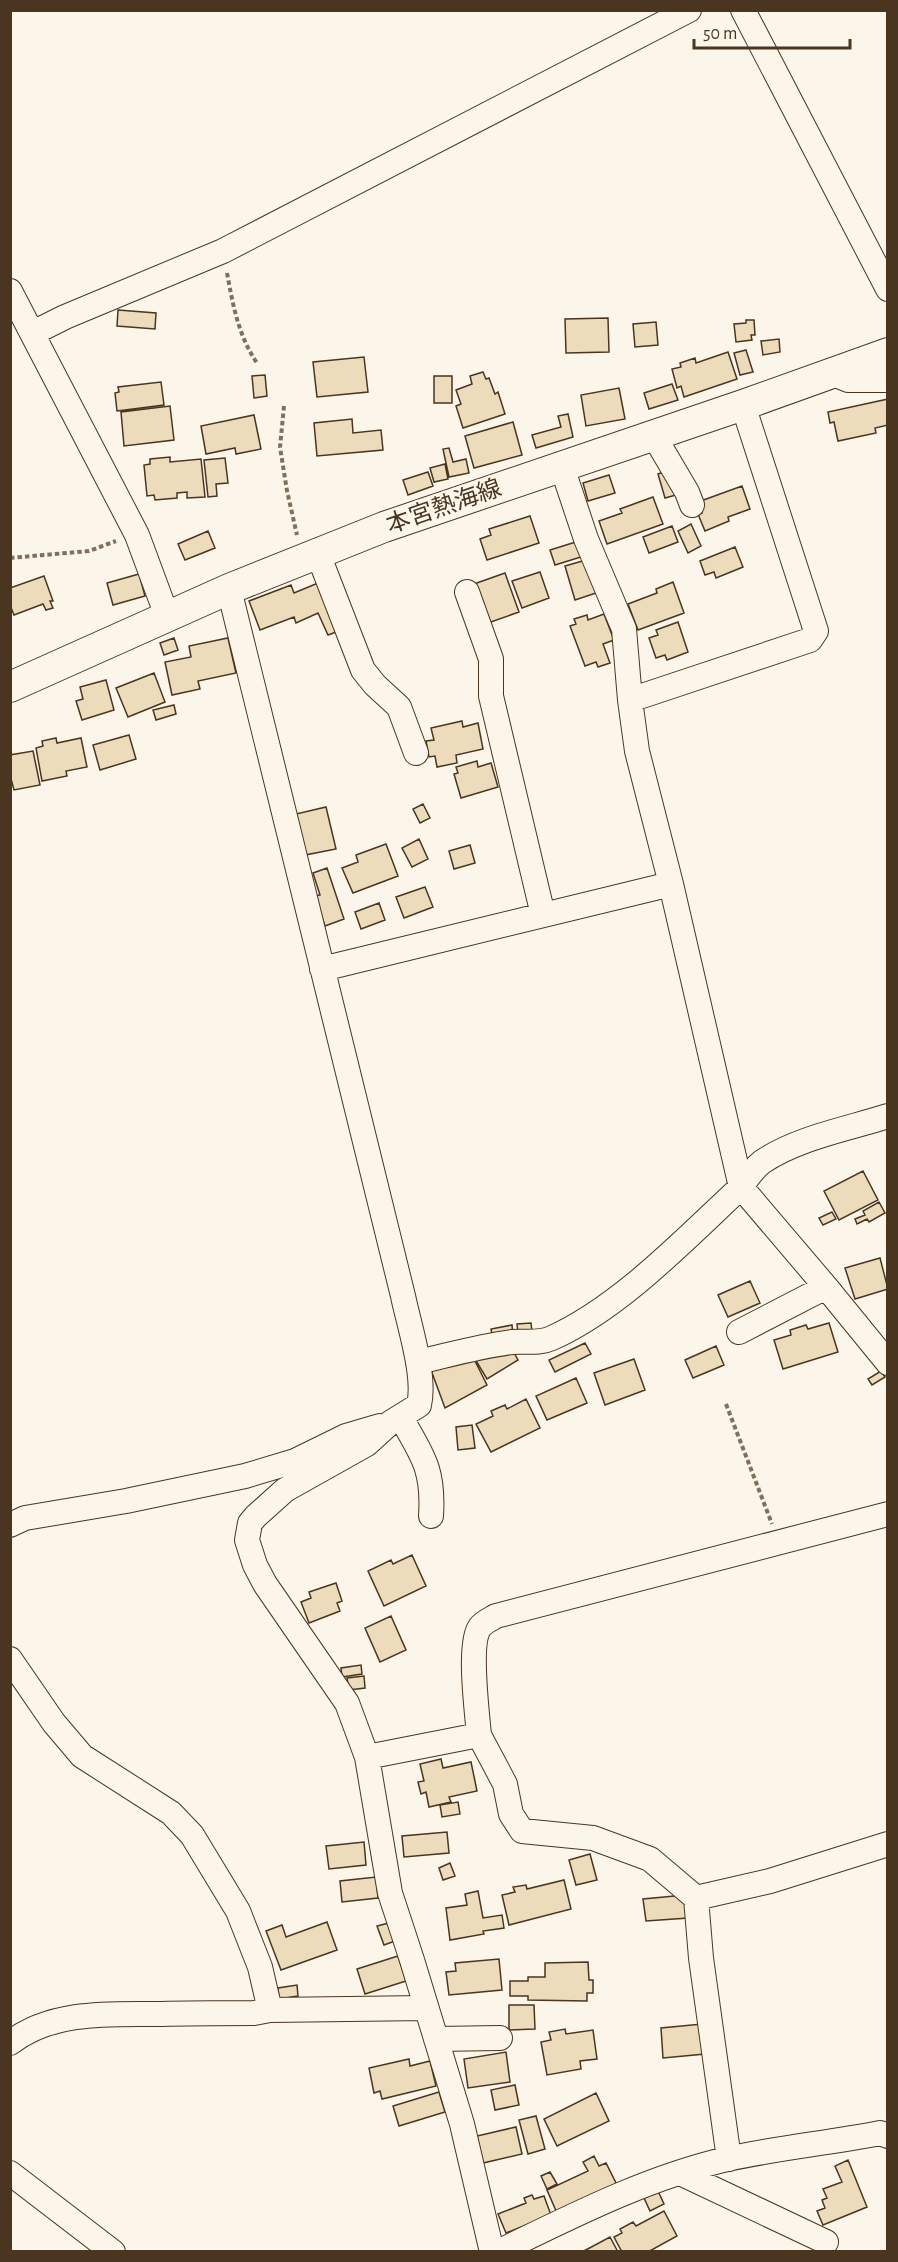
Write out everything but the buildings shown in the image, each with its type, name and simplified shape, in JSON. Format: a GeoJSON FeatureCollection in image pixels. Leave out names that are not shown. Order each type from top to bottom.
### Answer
{"type":"FeatureCollection","features":[{"type":"Feature","properties":{"kind":"main road","name":"本宮熱海線"},"geometry":{"type":"LineString","coordinates":[[10,687],[229,589],[384,527],[654,436],[888,353]]}},
{"type":"Feature","properties":{"kind":"street"},"geometry":{"type":"LineString","coordinates":[[33,333],[65,317],[223,251],[689,10]]}},
{"type":"Feature","properties":{"kind":"street"},"geometry":{"type":"LineString","coordinates":[[743,10],[888,289]]}},
{"type":"Feature","properties":{"kind":"street"},"geometry":{"type":"LineString","coordinates":[[10,291],[135,530],[167,616]]}},
{"type":"Feature","properties":{"kind":"street"},"geometry":{"type":"LineString","coordinates":[[831,373],[848,380],[888,380]]}},
{"type":"Feature","properties":{"kind":"street"},"geometry":{"type":"LineString","coordinates":[[630,700],[810,640],[816,631],[743,405]]}},
{"type":"Feature","properties":{"kind":"street"},"geometry":{"type":"LineString","coordinates":[[654,436],[687,492],[692,505]]}},
{"type":"Feature","properties":{"kind":"street"},"geometry":{"type":"LineString","coordinates":[[562,467],[586,539],[624,629],[630,700],[638,751],[741,1187],[888,1363]]}},
{"type":"Feature","properties":{"kind":"street"},"geometry":{"type":"LineString","coordinates":[[310,557],[363,670],[375,685],[399,707],[416,753]]}},
{"type":"Feature","properties":{"kind":"street"},"geometry":{"type":"LineString","coordinates":[[229,589],[418,1362],[422,1396],[419,1405],[367,1444],[285,1490],[256,1516],[247,1531],[247,1540],[255,1565],[346,1703],[367,1756],[390,1893],[462,2124],[492,2252]]}},
{"type":"Feature","properties":{"kind":"street"},"geometry":{"type":"LineString","coordinates":[[466,592],[491,659],[491,696],[543,915]]}},
{"type":"Feature","properties":{"kind":"street"},"geometry":{"type":"LineString","coordinates":[[322,969],[671,884]]}},
{"type":"Feature","properties":{"kind":"street"},"geometry":{"type":"LineString","coordinates":[[418,1362],[513,1342],[537,1342],[551,1339],[610,1303],[646,1274],[741,1187],[750,1173],[761,1163],[783,1150],[888,1116]]}},
{"type":"Feature","properties":{"kind":"street"},"geometry":{"type":"LineString","coordinates":[[740,1332],[826,1287]]}},
{"type":"Feature","properties":{"kind":"street"},"geometry":{"type":"LineString","coordinates":[[395,1421],[424,1457],[433,1490],[431,1516]]}},
{"type":"Feature","properties":{"kind":"street"},"geometry":{"type":"LineString","coordinates":[[10,1525],[25,1518],[126,1501],[245,1476],[295,1461],[346,1436],[395,1421]]}},
{"type":"Feature","properties":{"kind":"street"},"geometry":{"type":"LineString","coordinates":[[729,2159],[701,1958],[696,1898],[650,1859],[593,1838],[522,1831],[511,1814],[505,1784],[479,1735],[474,1652],[476,1637],[480,1626],[496,1616],[888,1514]]}},
{"type":"Feature","properties":{"kind":"street"},"geometry":{"type":"LineString","coordinates":[[10,1659],[54,1723],[82,1756],[171,1813],[192,1835],[238,1911],[260,1966],[270,2010]]}},
{"type":"Feature","properties":{"kind":"street"},"geometry":{"type":"LineString","coordinates":[[367,1756],[479,1735]]}},
{"type":"Feature","properties":{"kind":"street"},"geometry":{"type":"LineString","coordinates":[[696,1898],[770,1881],[888,1844]]}},
{"type":"Feature","properties":{"kind":"street"},"geometry":{"type":"LineString","coordinates":[[10,2043],[27,2031],[41,2025],[74,2017],[127,2014],[254,2013],[270,2010],[426,2008]]}},
{"type":"Feature","properties":{"kind":"street"},"geometry":{"type":"LineString","coordinates":[[436,2039],[501,2038]]}},
{"type":"Feature","properties":{"kind":"street"},"geometry":{"type":"LineString","coordinates":[[498,2252],[579,2213],[680,2172],[792,2146],[880,2133],[888,2136]]}},
{"type":"Feature","properties":{"kind":"street"},"geometry":{"type":"LineString","coordinates":[[10,2172],[113,2252]]}},
{"type":"Feature","properties":{"kind":"street"},"geometry":{"type":"LineString","coordinates":[[680,2172],[826,2242]]}},
{"type":"Feature","properties":{"kind":"path"},"geometry":{"type":"LineString","coordinates":[[223,251],[235,318],[248,349],[257,363]]}},
{"type":"Feature","properties":{"kind":"path"},"geometry":{"type":"LineString","coordinates":[[284,406],[280,447],[287,491],[310,557]]}},
{"type":"Feature","properties":{"kind":"path"},"geometry":{"type":"LineString","coordinates":[[10,558],[89,550],[110,544],[135,530]]}},
{"type":"Feature","properties":{"kind":"path"},"geometry":{"type":"LineString","coordinates":[[726,1404],[779,1543]]}}]}
